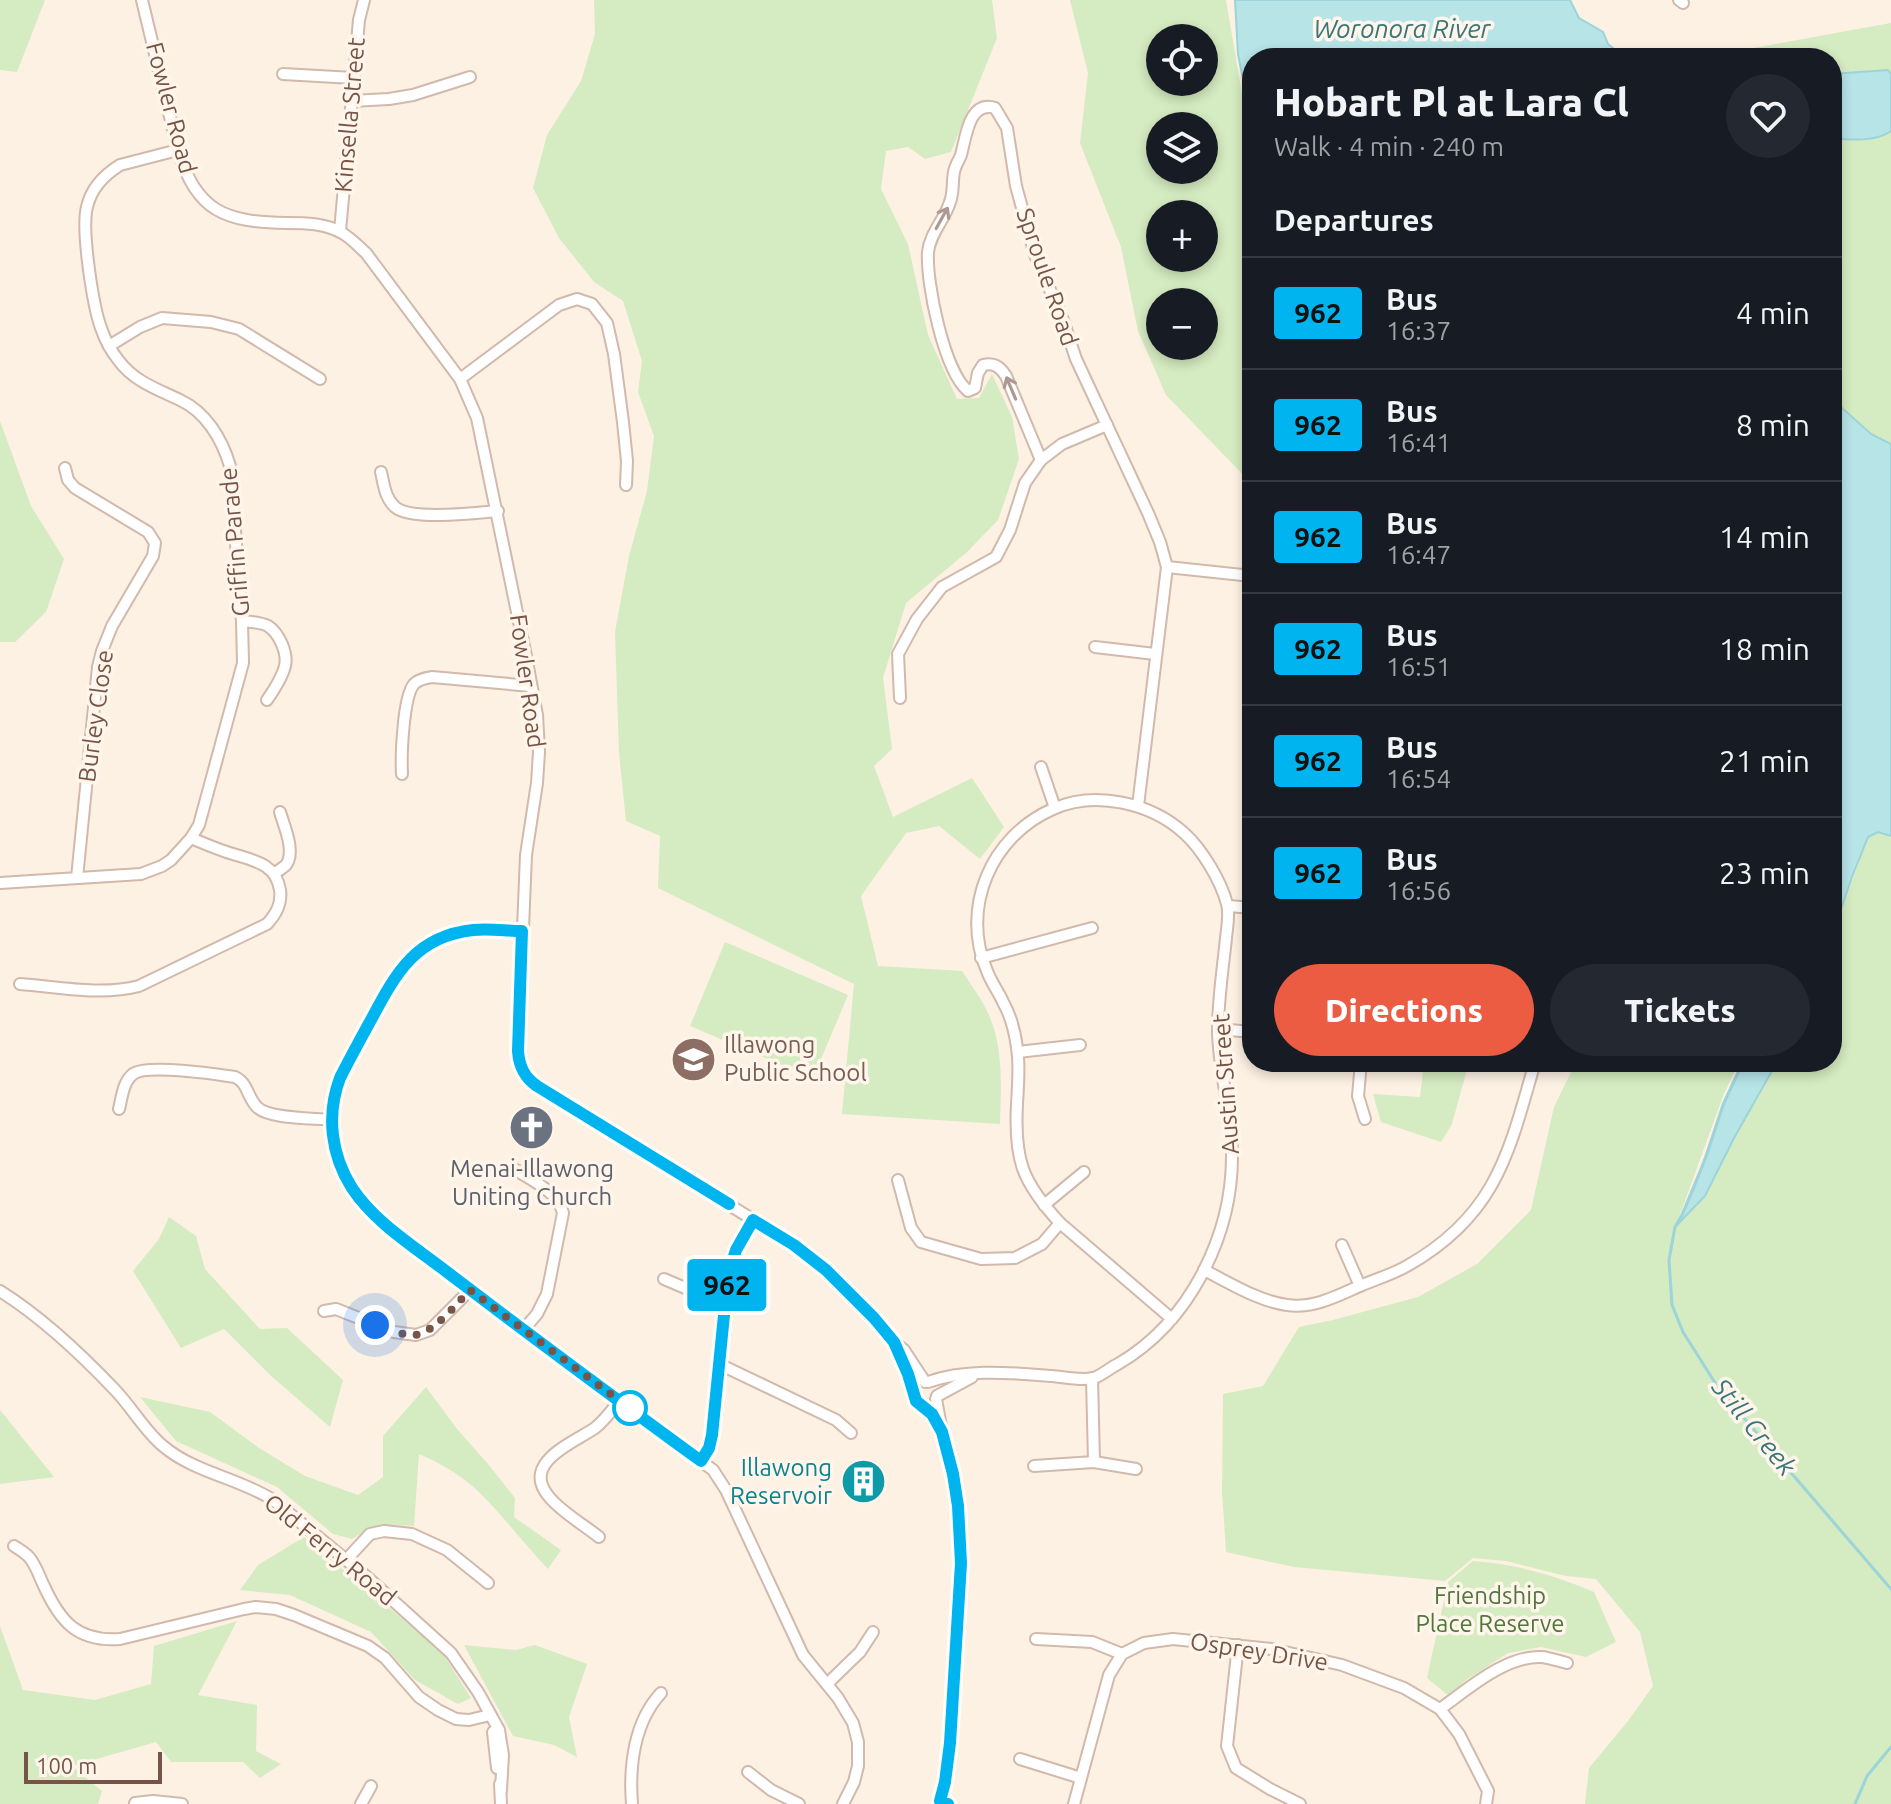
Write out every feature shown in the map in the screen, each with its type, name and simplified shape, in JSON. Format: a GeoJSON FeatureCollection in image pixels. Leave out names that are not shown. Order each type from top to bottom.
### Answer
{"type":"FeatureCollection","features":[{"type":"Feature","properties":{"kind":"street","name":"Fowler Road"},"geometry":{"type":"LineString","coordinates":[[142,0],[182,165],[194,190],[219,212],[245,221],[305,223],[340,231],[366,253],[460,379],[477,418],[537,715],[537,783],[527,846],[522,931],[518,1051],[525,1075],[537,1086],[794,1245],[861,1304],[904,1350],[926,1382]]}},
{"type":"Feature","properties":{"kind":"street","name":"Kinsella Street"},"geometry":{"type":"LineString","coordinates":[[340,231],[359,20],[364,0]]}},
{"type":"Feature","properties":{"kind":"street"},"geometry":{"type":"LineString","coordinates":[[283,74],[353,78]]}},
{"type":"Feature","properties":{"kind":"street"},"geometry":{"type":"LineString","coordinates":[[351,101],[413,95],[470,77]]}},
{"type":"Feature","properties":{"kind":"street","name":"Sproule Road"},"geometry":{"type":"LineString","coordinates":[[1041,460],[1000,367],[983,365],[975,388],[968,391],[946,350],[938,326],[929,271],[930,242],[952,199],[954,169],[969,124],[976,111],[983,107],[995,108],[1007,128],[1016,186],[1035,255],[1076,359],[1148,513],[1167,567],[1138,806]]}},
{"type":"Feature","properties":{"kind":"street","name":"Griffin Parade"},"geometry":{"type":"LineString","coordinates":[[0,883],[126,876],[151,871],[171,860],[191,838],[203,812],[243,663],[230,466],[223,445],[214,429],[197,411],[139,380],[119,361],[109,346],[98,318],[88,252],[85,219],[90,197],[100,181],[120,165],[178,150]]}},
{"type":"Feature","properties":{"kind":"street"},"geometry":{"type":"LineString","coordinates":[[460,379],[559,305],[577,299],[592,304],[607,323],[614,354],[626,448],[626,485]]}},
{"type":"Feature","properties":{"kind":"street"},"geometry":{"type":"LineString","coordinates":[[109,346],[162,318],[211,322],[239,329],[320,379]]}},
{"type":"Feature","properties":{"kind":"street"},"geometry":{"type":"LineString","coordinates":[[900,698],[898,654],[917,619],[942,587],[996,557],[1010,530],[1025,483],[1041,460],[1062,444],[1107,425]]}},
{"type":"Feature","properties":{"kind":"street","name":"Burley Close"},"geometry":{"type":"LineString","coordinates":[[65,468],[68,480],[75,488],[148,532],[154,538],[156,549],[112,626],[100,659],[77,878]]}},
{"type":"Feature","properties":{"kind":"street"},"geometry":{"type":"LineString","coordinates":[[381,472],[386,495],[400,511],[443,515],[498,511]]}},
{"type":"Feature","properties":{"kind":"street"},"geometry":{"type":"LineString","coordinates":[[1167,567],[1242,575]]}},
{"type":"Feature","properties":{"kind":"street"},"geometry":{"type":"LineString","coordinates":[[242,621],[269,626],[284,651],[285,664],[267,700]]}},
{"type":"Feature","properties":{"kind":"street"},"geometry":{"type":"LineString","coordinates":[[1095,647],[1155,654]]}},
{"type":"Feature","properties":{"kind":"street"},"geometry":{"type":"LineString","coordinates":[[402,774],[401,755],[409,694],[421,679],[432,677],[531,686]]}},
{"type":"Feature","properties":{"kind":"street"},"geometry":{"type":"LineString","coordinates":[[1041,767],[1055,808]]}},
{"type":"Feature","properties":{"kind":"street"},"geometry":{"type":"LineString","coordinates":[[1172,1319],[1060,1223],[1030,1186],[1018,1149],[1016,1127],[1018,1052],[1004,1003],[981,958],[976,921],[979,899],[995,857],[1023,829],[1055,808],[1094,801],[1138,806],[1184,833],[1210,866],[1229,906],[1242,907]]}},
{"type":"Feature","properties":{"kind":"street"},"geometry":{"type":"LineString","coordinates":[[275,873],[287,863],[290,848],[280,812]]}},
{"type":"Feature","properties":{"kind":"street"},"geometry":{"type":"LineString","coordinates":[[20,984],[110,991],[139,986],[267,924],[280,904],[280,888],[275,873],[253,859],[191,838]]}},
{"type":"Feature","properties":{"kind":"street","name":"Austin Street"},"geometry":{"type":"LineString","coordinates":[[1092,1378],[1135,1353],[1172,1319],[1204,1270],[1221,1229],[1229,1194],[1232,1153],[1218,1029],[1229,906]]}},
{"type":"Feature","properties":{"kind":"street"},"geometry":{"type":"LineString","coordinates":[[981,958],[1092,928]]}},
{"type":"Feature","properties":{"kind":"street"},"geometry":{"type":"LineString","coordinates":[[522,931],[475,930],[458,933],[430,944],[398,972],[340,1078],[333,1101],[331,1120],[341,1167],[364,1204],[381,1221],[713,1470],[723,1485],[799,1648],[849,1714],[858,1742],[858,1758],[856,1774],[843,1804]]}},
{"type":"Feature","properties":{"kind":"street"},"geometry":{"type":"LineString","coordinates":[[1218,1029],[1242,1031]]}},
{"type":"Feature","properties":{"kind":"street"},"geometry":{"type":"LineString","coordinates":[[1018,1052],[1080,1045]]}},
{"type":"Feature","properties":{"kind":"street"},"geometry":{"type":"LineString","coordinates":[[119,1109],[124,1087],[134,1073],[160,1069],[235,1077],[244,1084],[255,1106],[265,1113],[331,1120]]}},
{"type":"Feature","properties":{"kind":"street"},"geometry":{"type":"LineString","coordinates":[[1360,1072],[1358,1096],[1365,1119]]}},
{"type":"Feature","properties":{"kind":"street"},"geometry":{"type":"LineString","coordinates":[[1204,1270],[1269,1302],[1290,1306],[1323,1302],[1403,1268],[1423,1256],[1445,1241],[1471,1216],[1488,1191],[1504,1163],[1516,1131],[1532,1072]]}},
{"type":"Feature","properties":{"kind":"street"},"geometry":{"type":"LineString","coordinates":[[516,1170],[552,1195],[563,1213],[547,1294],[537,1314],[524,1329]]}},
{"type":"Feature","properties":{"kind":"street"},"geometry":{"type":"LineString","coordinates":[[1044,1205],[1084,1172]]}},
{"type":"Feature","properties":{"kind":"street"},"geometry":{"type":"LineString","coordinates":[[898,1180],[911,1228],[921,1242],[981,1259],[1015,1258],[1042,1244],[1060,1223]]}},
{"type":"Feature","properties":{"kind":"street"},"geometry":{"type":"LineString","coordinates":[[701,1461],[711,1441],[732,1259],[753,1220]]}},
{"type":"Feature","properties":{"kind":"street"},"geometry":{"type":"LineString","coordinates":[[1342,1245],[1360,1286]]}},
{"type":"Feature","properties":{"kind":"street"},"geometry":{"type":"LineString","coordinates":[[664,1279],[725,1305]]}},
{"type":"Feature","properties":{"kind":"street"},"geometry":{"type":"LineString","coordinates":[[324,1311],[336,1309],[394,1332],[416,1335],[430,1330],[470,1290]]}},
{"type":"Feature","properties":{"kind":"street","name":"Old Ferry Road"},"geometry":{"type":"LineString","coordinates":[[0,1291],[35,1315],[68,1344],[115,1390],[161,1445],[191,1463],[264,1494],[346,1560],[451,1653],[499,1730],[504,1769],[501,1804]]}},
{"type":"Feature","properties":{"kind":"street","name":"Fowler Road"},"geometry":{"type":"LineString","coordinates":[[894,1342],[913,1393]]}},
{"type":"Feature","properties":{"kind":"street"},"geometry":{"type":"LineString","coordinates":[[719,1364],[836,1420],[851,1433]]}},
{"type":"Feature","properties":{"kind":"street"},"geometry":{"type":"LineString","coordinates":[[942,1432],[932,1414],[916,1401],[913,1393],[918,1384],[953,1376],[996,1372],[1092,1378],[1094,1462]]}},
{"type":"Feature","properties":{"kind":"street"},"geometry":{"type":"LineString","coordinates":[[921,1405],[930,1405],[949,1388],[977,1374]]}},
{"type":"Feature","properties":{"kind":"street"},"geometry":{"type":"LineString","coordinates":[[926,1382],[935,1387],[957,1497],[961,1534],[950,1743],[943,1803]]}},
{"type":"Feature","properties":{"kind":"street"},"geometry":{"type":"LineString","coordinates":[[599,1537],[552,1500],[541,1476],[548,1460],[568,1443],[595,1428],[620,1400]]}},
{"type":"Feature","properties":{"kind":"street"},"geometry":{"type":"LineString","coordinates":[[1034,1466],[1094,1462],[1136,1469]]}},
{"type":"Feature","properties":{"kind":"street"},"geometry":{"type":"LineString","coordinates":[[346,1560],[370,1534],[384,1531],[412,1534],[447,1550],[488,1583]]}},
{"type":"Feature","properties":{"kind":"street"},"geometry":{"type":"LineString","coordinates":[[14,1546],[27,1555],[34,1565],[61,1618],[73,1630],[83,1634],[108,1640],[120,1639],[244,1609],[276,1609],[378,1652],[419,1697],[447,1715],[462,1720],[490,1715]]}},
{"type":"Feature","properties":{"kind":"street"},"geometry":{"type":"LineString","coordinates":[[827,1684],[860,1652],[873,1632]]}},
{"type":"Feature","properties":{"kind":"street"},"geometry":{"type":"LineString","coordinates":[[1036,1639],[1092,1642],[1122,1654],[1109,1675],[1074,1804]]}},
{"type":"Feature","properties":{"kind":"street","name":"Osprey Drive"},"geometry":{"type":"LineString","coordinates":[[1122,1654],[1144,1643],[1173,1639],[1272,1649],[1342,1665],[1404,1688],[1440,1709],[1459,1734],[1488,1791],[1486,1804]]}},
{"type":"Feature","properties":{"kind":"street"},"geometry":{"type":"LineString","coordinates":[[1238,1645],[1227,1746],[1236,1768],[1300,1804]]}},
{"type":"Feature","properties":{"kind":"street"},"geometry":{"type":"LineString","coordinates":[[1440,1709],[1512,1661],[1541,1657],[1567,1663]]}},
{"type":"Feature","properties":{"kind":"street"},"geometry":{"type":"LineString","coordinates":[[632,1804],[632,1776],[640,1725],[661,1693]]}},
{"type":"Feature","properties":{"kind":"street"},"geometry":{"type":"LineString","coordinates":[[1020,1759],[1081,1778]]}},
{"type":"Feature","properties":{"kind":"street"},"geometry":{"type":"LineString","coordinates":[[748,1772],[771,1790],[799,1804]]}},
{"type":"Feature","properties":{"kind":"street"},"geometry":{"type":"LineString","coordinates":[[361,1804],[371,1786]]}},
{"type":"Feature","properties":{"kind":"street"},"geometry":{"type":"LineString","coordinates":[[135,1803],[182,1804]]}},
{"type":"Feature","properties":{"kind":"green space"},"geometry":{"type":"Polygon","coordinates":[[[0,0],[45,0],[17,72],[0,70],[0,0]]]}},
{"type":"Feature","properties":{"kind":"green space"},"geometry":{"type":"Polygon","coordinates":[[[594,0],[992,0],[997,38],[951,152],[925,159],[908,147],[886,151],[881,189],[908,244],[928,335],[957,399],[979,398],[992,374],[1012,417],[1019,459],[998,520],[967,552],[906,603],[883,678],[892,749],[874,766],[893,817],[972,778],[1004,827],[980,859],[939,826],[906,833],[861,896],[878,966],[962,971],[979,997],[997,1040],[1001,1082],[1000,1124],[842,1114],[854,984],[658,888],[660,836],[626,821],[619,753],[615,632],[629,556],[647,491],[654,436],[638,392],[642,361],[623,301],[594,282],[559,238],[533,188],[547,135],[581,81],[595,34],[594,0]]]}},
{"type":"Feature","properties":{"kind":"green space"},"geometry":{"type":"Polygon","coordinates":[[[1070,0],[1226,0],[1242,94],[1242,474],[1166,395],[1151,360],[1218,360],[1218,288],[1146,288],[1146,349],[1138,331],[1121,247],[1080,143],[1088,73],[1070,0]]]}},
{"type":"Feature","properties":{"kind":"green space"},"geometry":{"type":"Polygon","coordinates":[[[1891,23],[1891,74],[1888,70],[1842,73],[1842,48],[1754,48],[1891,23]]]}},
{"type":"Feature","properties":{"kind":"green space"},"geometry":{"type":"Polygon","coordinates":[[[1891,131],[1891,444],[1871,434],[1842,408],[1842,139],[1870,139],[1891,131]]]}},
{"type":"Feature","properties":{"kind":"green space"},"geometry":{"type":"Polygon","coordinates":[[[0,421],[31,506],[64,559],[46,612],[15,642],[0,642],[0,421]]]}},
{"type":"Feature","properties":{"kind":"green space"},"geometry":{"type":"Polygon","coordinates":[[[1878,832],[1891,836],[1891,1804],[1585,1804],[1589,1768],[1653,1686],[1640,1632],[1596,1579],[1566,1576],[1506,1561],[1473,1558],[1445,1581],[1294,1567],[1226,1552],[1222,1491],[1223,1394],[1263,1386],[1299,1327],[1418,1297],[1477,1264],[1531,1210],[1554,1107],[1571,1072],[1734,1072],[1676,1226],[1705,1196],[1771,1072],[1842,1072],[1842,908],[1868,837],[1878,832]]]}},
{"type":"Feature","properties":{"kind":"green space"},"geometry":{"type":"Polygon","coordinates":[[[725,942],[848,995],[813,1078],[690,1026],[725,942]]]}},
{"type":"Feature","properties":{"kind":"green space"},"geometry":{"type":"Polygon","coordinates":[[[1423,1072],[1466,1072],[1452,1124],[1441,1142],[1381,1122],[1373,1094],[1420,1097],[1423,1072]]]}},
{"type":"Feature","properties":{"kind":"green space"},"geometry":{"type":"Polygon","coordinates":[[[169,1217],[196,1236],[205,1269],[260,1329],[287,1328],[343,1380],[330,1427],[270,1375],[224,1329],[181,1348],[133,1271],[159,1239],[169,1217]]]}},
{"type":"Feature","properties":{"kind":"green space"},"geometry":{"type":"Polygon","coordinates":[[[426,1387],[515,1498],[514,1517],[561,1550],[548,1569],[474,1488],[452,1471],[419,1454],[414,1526],[381,1525],[352,1539],[333,1534],[277,1487],[176,1441],[140,1397],[210,1412],[259,1448],[305,1476],[358,1495],[383,1477],[383,1436],[426,1387]]]}},
{"type":"Feature","properties":{"kind":"green space"},"geometry":{"type":"Polygon","coordinates":[[[0,1410],[54,1477],[0,1484],[0,1410]]]}},
{"type":"Feature","properties":{"kind":"green space"},"geometry":{"type":"Polygon","coordinates":[[[304,1537],[442,1652],[471,1698],[458,1704],[415,1680],[371,1632],[290,1595],[240,1590],[258,1565],[304,1537]]]}},
{"type":"Feature","properties":{"kind":"green space","name":"Friendship Place Reserve"},"geometry":{"type":"Polygon","coordinates":[[[1473,1561],[1535,1571],[1594,1592],[1616,1642],[1586,1657],[1541,1647],[1508,1653],[1466,1680],[1449,1696],[1427,1678],[1448,1582],[1473,1561]]]}},
{"type":"Feature","properties":{"kind":"green space"},"geometry":{"type":"Polygon","coordinates":[[[237,1621],[198,1695],[257,1705],[256,1751],[281,1764],[260,1778],[243,1762],[171,1762],[156,1742],[72,1766],[102,1791],[98,1804],[0,1804],[0,1626],[23,1690],[95,1700],[151,1684],[154,1646],[237,1621]]]}},
{"type":"Feature","properties":{"kind":"green space"},"geometry":{"type":"Polygon","coordinates":[[[464,1645],[516,1650],[535,1645],[587,1664],[569,1717],[577,1757],[554,1745],[513,1736],[464,1645]]]}},
{"type":"Feature","properties":{"kind":"water","name":"Woronora River"},"geometry":{"type":"Polygon","coordinates":[[[1235,0],[1570,0],[1579,18],[1603,32],[1613,48],[1242,48],[1242,74],[1235,0]]]}},
{"type":"Feature","properties":{"kind":"water"},"geometry":{"type":"Polygon","coordinates":[[[1888,70],[1891,74],[1891,131],[1870,139],[1842,139],[1842,73],[1888,70]]]}},
{"type":"Feature","properties":{"kind":"water"},"geometry":{"type":"Polygon","coordinates":[[[1842,408],[1871,434],[1891,444],[1891,836],[1878,832],[1868,837],[1842,906],[1842,408]]]}},
{"type":"Feature","properties":{"kind":"water"},"geometry":{"type":"Polygon","coordinates":[[[1738,1072],[1771,1072],[1705,1196],[1675,1227],[1690,1199],[1738,1072]]]}},
{"type":"Feature","properties":{"kind":"waterway","name":"Still Creek"},"geometry":{"type":"LineString","coordinates":[[1738,1072],[1675,1227],[1669,1260],[1672,1305],[1683,1332],[1719,1389],[1891,1589]]}},
{"type":"Feature","properties":{"kind":"waterway"},"geometry":{"type":"LineString","coordinates":[[1855,1804],[1867,1776],[1891,1747]]}},
{"type":"Feature","properties":{"kind":"bus line","name":"962"},"geometry":{"type":"LineString","coordinates":[[729,1204],[537,1086],[525,1075],[518,1051],[522,931],[475,930],[458,933],[439,939],[419,951],[388,987],[335,1090],[331,1120],[337,1156],[350,1185],[364,1204],[381,1221],[470,1290],[701,1461],[712,1435],[730,1265],[753,1220],[794,1245],[826,1270],[874,1318],[894,1342],[908,1374],[913,1396],[932,1414],[942,1432],[958,1506],[961,1579],[948,1765],[940,1801],[948,1804]]}},
{"type":"Feature","properties":{"kind":"place","name":"Illawong Public School"},"geometry":{"type":"Point","coordinates":[693,1059]}},
{"type":"Feature","properties":{"kind":"place","name":"Menai-Illawong Uniting Church"},"geometry":{"type":"Point","coordinates":[532,1127]}},
{"type":"Feature","properties":{"kind":"place","name":"Illawong Reservoir"},"geometry":{"type":"Point","coordinates":[863,1482]}},
{"type":"Feature","properties":{"kind":"route"},"geometry":{"type":"LineString","coordinates":[[375,1325],[416,1335],[430,1330],[470,1290],[639,1415],[630,1408]]}}]}
